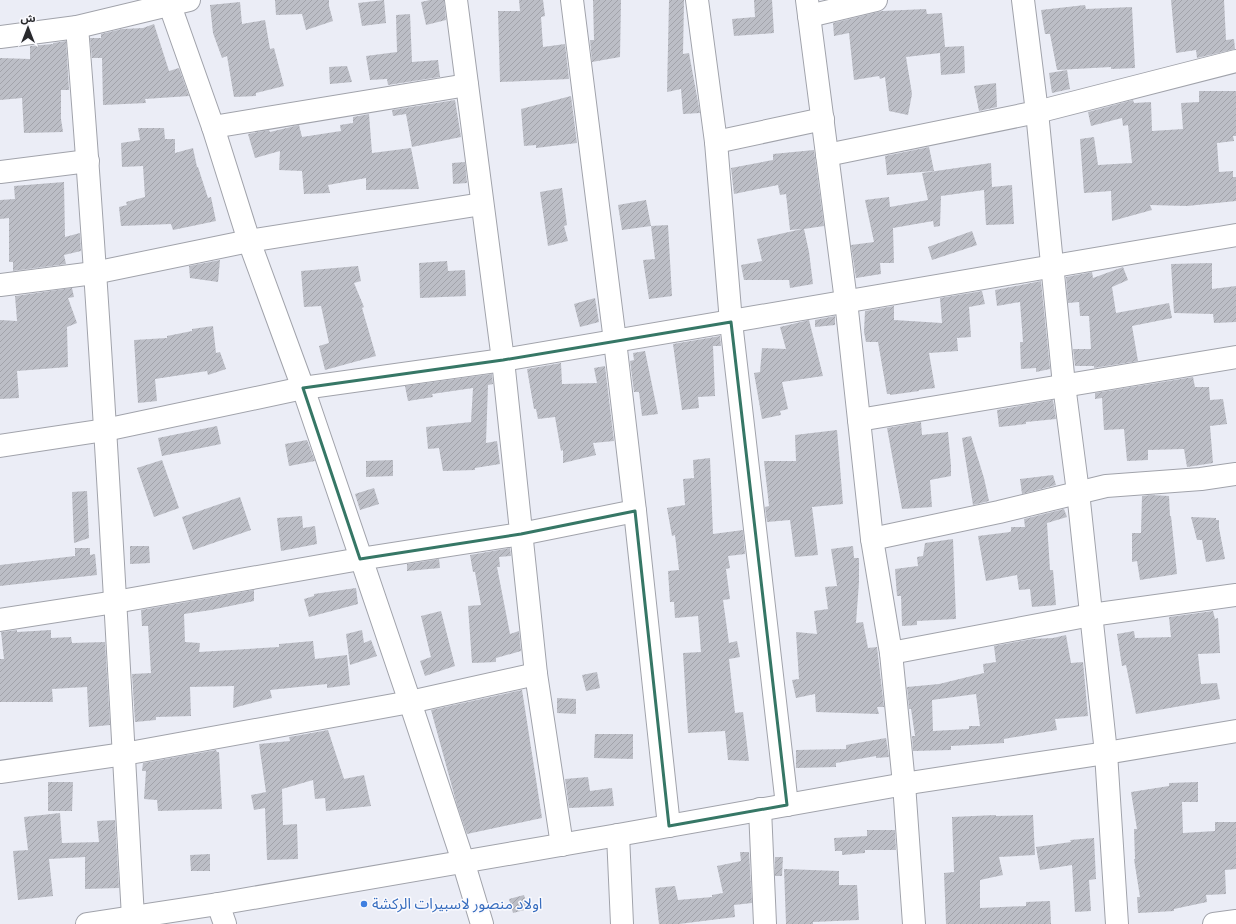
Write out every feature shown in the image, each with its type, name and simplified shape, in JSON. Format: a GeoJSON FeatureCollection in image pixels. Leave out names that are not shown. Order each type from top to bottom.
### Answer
{"type":"FeatureCollection","features":[{"type":"Feature","properties":{"kind":"street"},"geometry":{"type":"LineString","coordinates":[[456,0],[503,360],[536,674],[562,845]]}},
{"type":"Feature","properties":{"kind":"street"},"geometry":{"type":"LineString","coordinates":[[572,0],[635,511],[669,826]]}},
{"type":"Feature","properties":{"kind":"street"},"geometry":{"type":"LineString","coordinates":[[697,0],[716,142],[731,322],[787,805]]}},
{"type":"Feature","properties":{"kind":"street"},"geometry":{"type":"LineString","coordinates":[[876,0],[808,8],[846,301],[872,539],[891,652],[904,784],[914,924]]}},
{"type":"Feature","properties":{"kind":"street"},"geometry":{"type":"LineString","coordinates":[[1023,0],[1037,112],[1064,385],[1078,492],[1106,753],[1117,924]]}},
{"type":"Feature","properties":{"kind":"street"},"geometry":{"type":"LineString","coordinates":[[0,37],[77,27],[175,2],[249,241],[303,388],[360,559],[410,702],[463,861],[482,924]]}},
{"type":"Feature","properties":{"kind":"street"},"geometry":{"type":"LineString","coordinates":[[77,27],[88,161],[105,430],[133,917]]}},
{"type":"Feature","properties":{"kind":"street"},"geometry":{"type":"LineString","coordinates":[[827,155],[1037,112],[1236,60]]}},
{"type":"Feature","properties":{"kind":"street"},"geometry":{"type":"LineString","coordinates":[[213,127],[467,85]]}},
{"type":"Feature","properties":{"kind":"street"},"geometry":{"type":"LineString","coordinates":[[716,142],[822,119]]}},
{"type":"Feature","properties":{"kind":"street"},"geometry":{"type":"LineString","coordinates":[[0,172],[88,161]]}},
{"type":"Feature","properties":{"kind":"street"},"geometry":{"type":"LineString","coordinates":[[0,285],[94,273],[249,241],[482,204]]}},
{"type":"Feature","properties":{"kind":"street"},"geometry":{"type":"LineString","coordinates":[[0,446],[105,430],[303,388],[503,360],[1236,235]]}},
{"type":"Feature","properties":{"kind":"street"},"geometry":{"type":"LineString","coordinates":[[859,420],[1236,357]]}},
{"type":"Feature","properties":{"kind":"street"},"geometry":{"type":"LineString","coordinates":[[872,539],[999,512],[1106,486],[1201,479],[1236,474]]}},
{"type":"Feature","properties":{"kind":"street"},"geometry":{"type":"LineString","coordinates":[[0,620],[115,602],[360,559],[521,534],[635,511]]}},
{"type":"Feature","properties":{"kind":"street"},"geometry":{"type":"LineString","coordinates":[[891,652],[1091,615],[1236,596]]}},
{"type":"Feature","properties":{"kind":"street"},"geometry":{"type":"LineString","coordinates":[[0,772],[124,754],[410,702],[536,674]]}},
{"type":"Feature","properties":{"kind":"street"},"geometry":{"type":"LineString","coordinates":[[87,924],[218,904],[463,861],[618,836],[904,784],[1106,753],[1236,731]]}},
{"type":"Feature","properties":{"kind":"street"},"geometry":{"type":"LineString","coordinates":[[760,809],[765,924]]}},
{"type":"Feature","properties":{"kind":"street"},"geometry":{"type":"LineString","coordinates":[[618,836],[622,924]]}},
{"type":"Feature","properties":{"kind":"street"},"geometry":{"type":"LineString","coordinates":[[218,904],[225,924]]}},
{"type":"Feature","properties":{"kind":"street"},"geometry":{"type":"LineString","coordinates":[[1214,924],[1236,921]]}},
{"type":"Feature","properties":{"kind":"highlighted area"},"geometry":{"type":"Polygon","coordinates":[[[731,322],[787,805],[669,826],[635,511],[521,534],[360,559],[303,388],[503,360],[731,322]]]}},
{"type":"Feature","properties":{"kind":"building"},"geometry":{"type":"Polygon","coordinates":[[[275,0],[329,0],[333,21],[306,30],[302,14],[276,15],[275,0]]]}},
{"type":"Feature","properties":{"kind":"building"},"geometry":{"type":"Polygon","coordinates":[[[384,0],[386,23],[362,26],[358,3],[384,0]]]}},
{"type":"Feature","properties":{"kind":"building"},"geometry":{"type":"Polygon","coordinates":[[[430,0],[444,0],[446,20],[426,25],[421,2],[430,0]]]}},
{"type":"Feature","properties":{"kind":"building"},"geometry":{"type":"Polygon","coordinates":[[[519,0],[543,0],[545,16],[541,17],[543,47],[565,44],[569,79],[500,82],[498,11],[520,11],[519,0]]]}},
{"type":"Feature","properties":{"kind":"building"},"geometry":{"type":"Polygon","coordinates":[[[593,0],[621,0],[620,57],[592,62],[590,40],[594,40],[593,0]]]}},
{"type":"Feature","properties":{"kind":"building"},"geometry":{"type":"Polygon","coordinates":[[[669,0],[684,0],[683,54],[689,53],[700,113],[683,114],[681,89],[667,92],[669,0]]]}},
{"type":"Feature","properties":{"kind":"building"},"geometry":{"type":"Polygon","coordinates":[[[754,0],[772,0],[774,33],[734,36],[732,19],[755,17],[754,0]]]}},
{"type":"Feature","properties":{"kind":"building"},"geometry":{"type":"Polygon","coordinates":[[[1171,0],[1224,0],[1226,40],[1234,39],[1235,49],[1197,58],[1196,50],[1176,53],[1171,0]]]}},
{"type":"Feature","properties":{"kind":"building"},"geometry":{"type":"Polygon","coordinates":[[[240,2],[242,24],[265,20],[270,49],[274,48],[284,86],[256,93],[256,96],[234,97],[227,56],[222,58],[213,33],[210,5],[240,2]]]}},
{"type":"Feature","properties":{"kind":"building"},"geometry":{"type":"Polygon","coordinates":[[[1085,5],[1086,9],[1132,7],[1135,68],[1111,69],[1111,67],[1057,70],[1050,34],[1045,34],[1041,10],[1085,5]]]}},
{"type":"Feature","properties":{"kind":"building"},"geometry":{"type":"Polygon","coordinates":[[[926,9],[927,14],[942,13],[945,47],[964,46],[965,73],[941,75],[940,53],[906,57],[912,94],[908,115],[889,111],[885,77],[880,79],[879,76],[854,80],[849,33],[834,36],[833,23],[882,11],[926,9]]]}},
{"type":"Feature","properties":{"kind":"building"},"geometry":{"type":"Polygon","coordinates":[[[410,14],[412,62],[438,60],[440,77],[388,85],[387,79],[370,80],[366,56],[397,52],[396,15],[410,14]]]}},
{"type":"Feature","properties":{"kind":"building"},"geometry":{"type":"Polygon","coordinates":[[[154,24],[169,71],[179,68],[189,96],[145,99],[146,103],[103,105],[102,58],[92,58],[90,38],[101,38],[101,34],[122,29],[143,28],[154,24]]]}},
{"type":"Feature","properties":{"kind":"building"},"geometry":{"type":"Polygon","coordinates":[[[66,41],[69,90],[61,90],[61,119],[63,132],[24,133],[22,98],[0,100],[0,58],[30,59],[30,46],[66,41]]]}},
{"type":"Feature","properties":{"kind":"building"},"geometry":{"type":"Polygon","coordinates":[[[347,66],[352,82],[330,84],[329,67],[347,66]]]}},
{"type":"Feature","properties":{"kind":"building"},"geometry":{"type":"Polygon","coordinates":[[[1067,70],[1070,89],[1052,93],[1049,73],[1067,70]]]}},
{"type":"Feature","properties":{"kind":"building"},"geometry":{"type":"Polygon","coordinates":[[[996,83],[997,107],[979,111],[974,86],[996,83]]]}},
{"type":"Feature","properties":{"kind":"building"},"geometry":{"type":"Polygon","coordinates":[[[1199,91],[1236,91],[1236,136],[1233,136],[1234,141],[1217,143],[1219,172],[1233,171],[1233,177],[1236,177],[1236,201],[1187,206],[1150,205],[1152,210],[1112,221],[1111,191],[1084,193],[1080,139],[1094,137],[1098,165],[1132,163],[1128,125],[1123,126],[1122,118],[1091,126],[1088,112],[1133,100],[1134,103],[1151,102],[1152,131],[1183,129],[1181,103],[1199,102],[1199,91]]]}},
{"type":"Feature","properties":{"kind":"building"},"geometry":{"type":"Polygon","coordinates":[[[571,96],[577,143],[536,148],[536,145],[524,146],[521,109],[571,96]]]}},
{"type":"Feature","properties":{"kind":"building"},"geometry":{"type":"Polygon","coordinates":[[[455,100],[461,137],[412,147],[406,114],[393,116],[392,110],[455,100]]]}},
{"type":"Feature","properties":{"kind":"building"},"geometry":{"type":"Polygon","coordinates":[[[369,114],[372,153],[411,148],[419,189],[366,190],[366,178],[328,185],[330,193],[304,194],[302,171],[279,170],[280,151],[255,158],[248,134],[269,130],[270,132],[299,125],[302,137],[341,131],[340,125],[353,123],[353,117],[369,114]]]}},
{"type":"Feature","properties":{"kind":"building"},"geometry":{"type":"Polygon","coordinates":[[[138,128],[164,128],[165,139],[175,139],[175,153],[193,148],[197,167],[208,198],[211,197],[216,221],[173,230],[171,224],[121,226],[119,207],[127,205],[126,202],[145,197],[143,166],[122,167],[121,143],[140,140],[138,128]]]}},
{"type":"Feature","properties":{"kind":"building"},"geometry":{"type":"Polygon","coordinates":[[[929,147],[934,171],[887,175],[885,156],[929,147]]]}},
{"type":"Feature","properties":{"kind":"building"},"geometry":{"type":"Polygon","coordinates":[[[814,150],[824,226],[804,229],[809,252],[813,284],[790,288],[789,280],[744,280],[741,265],[762,261],[757,239],[802,229],[790,230],[786,194],[780,195],[778,185],[734,194],[731,168],[773,160],[773,154],[814,150]]]}},
{"type":"Feature","properties":{"kind":"building"},"geometry":{"type":"Polygon","coordinates":[[[465,162],[467,183],[453,184],[452,163],[465,162]]]}},
{"type":"Feature","properties":{"kind":"building"},"geometry":{"type":"Polygon","coordinates":[[[991,163],[992,187],[1012,185],[1014,224],[986,225],[984,190],[941,196],[940,226],[934,227],[933,221],[893,228],[894,263],[880,263],[881,274],[856,278],[851,245],[874,242],[865,200],[889,197],[890,207],[928,200],[922,173],[991,163]]]}},
{"type":"Feature","properties":{"kind":"building"},"geometry":{"type":"Polygon","coordinates":[[[64,182],[65,237],[80,233],[81,251],[64,255],[66,264],[13,271],[13,262],[9,262],[9,218],[0,219],[0,200],[15,199],[14,186],[64,182]]]}},
{"type":"Feature","properties":{"kind":"building"},"geometry":{"type":"Polygon","coordinates":[[[562,188],[567,225],[564,226],[568,241],[548,246],[540,192],[562,188]]]}},
{"type":"Feature","properties":{"kind":"building"},"geometry":{"type":"Polygon","coordinates":[[[646,200],[651,226],[622,230],[618,205],[646,200]]]}},
{"type":"Feature","properties":{"kind":"building"},"geometry":{"type":"Polygon","coordinates":[[[668,225],[672,296],[649,299],[643,260],[655,259],[651,226],[668,225]]]}},
{"type":"Feature","properties":{"kind":"building"},"geometry":{"type":"Polygon","coordinates":[[[972,231],[977,245],[932,260],[928,247],[972,231]]]}},
{"type":"Feature","properties":{"kind":"building"},"geometry":{"type":"Polygon","coordinates":[[[220,260],[218,282],[190,278],[189,266],[220,260]]]}},
{"type":"Feature","properties":{"kind":"building"},"geometry":{"type":"Polygon","coordinates":[[[447,261],[448,271],[465,270],[466,296],[420,298],[419,263],[447,261]]]}},
{"type":"Feature","properties":{"kind":"building"},"geometry":{"type":"Polygon","coordinates":[[[1212,263],[1212,289],[1236,286],[1236,322],[1214,323],[1213,314],[1174,313],[1171,264],[1212,263]]]}},
{"type":"Feature","properties":{"kind":"building"},"geometry":{"type":"Polygon","coordinates":[[[358,266],[361,281],[354,283],[364,307],[362,308],[376,356],[325,370],[319,346],[329,343],[321,306],[304,307],[301,271],[358,266]]]}},
{"type":"Feature","properties":{"kind":"building"},"geometry":{"type":"Polygon","coordinates":[[[1123,267],[1128,280],[1112,287],[1116,313],[1169,303],[1172,318],[1132,326],[1138,361],[1094,368],[1094,366],[1075,366],[1073,349],[1091,349],[1089,316],[1080,316],[1079,302],[1068,303],[1066,277],[1092,272],[1093,278],[1123,267]]]}},
{"type":"Feature","properties":{"kind":"building"},"geometry":{"type":"Polygon","coordinates":[[[1041,281],[1050,369],[1036,372],[1036,368],[1021,369],[1020,342],[1023,342],[1020,302],[997,306],[995,290],[1041,281]]]}},
{"type":"Feature","properties":{"kind":"building"},"geometry":{"type":"Polygon","coordinates":[[[72,288],[74,297],[68,298],[77,323],[67,327],[68,367],[17,371],[19,398],[0,399],[0,320],[17,321],[15,296],[72,288]]]}},
{"type":"Feature","properties":{"kind":"building"},"geometry":{"type":"Polygon","coordinates":[[[982,291],[985,304],[969,307],[971,337],[957,338],[958,351],[929,353],[935,388],[890,395],[887,394],[878,342],[866,342],[864,332],[865,311],[894,306],[894,320],[942,323],[940,298],[982,291]]]}},
{"type":"Feature","properties":{"kind":"building"},"geometry":{"type":"Polygon","coordinates":[[[595,298],[599,322],[580,327],[574,304],[595,298]]]}},
{"type":"Feature","properties":{"kind":"building"},"geometry":{"type":"Polygon","coordinates":[[[835,316],[835,325],[815,327],[815,320],[835,316]]]}},
{"type":"Feature","properties":{"kind":"building"},"geometry":{"type":"Polygon","coordinates":[[[809,320],[823,376],[782,382],[788,409],[780,411],[781,415],[762,419],[754,373],[760,372],[762,348],[786,349],[780,327],[809,320]]]}},
{"type":"Feature","properties":{"kind":"building"},"geometry":{"type":"Polygon","coordinates":[[[213,326],[216,353],[220,352],[226,369],[208,375],[207,371],[155,379],[157,401],[138,403],[134,340],[167,338],[167,336],[192,331],[192,329],[213,326]]]}},
{"type":"Feature","properties":{"kind":"building"},"geometry":{"type":"Polygon","coordinates":[[[720,336],[721,346],[713,346],[715,396],[698,397],[699,408],[682,410],[673,344],[720,336]]]}},
{"type":"Feature","properties":{"kind":"building"},"geometry":{"type":"Polygon","coordinates":[[[645,351],[658,414],[642,416],[639,392],[634,392],[630,361],[634,360],[633,353],[645,351]]]}},
{"type":"Feature","properties":{"kind":"building"},"geometry":{"type":"Polygon","coordinates":[[[561,363],[562,384],[597,383],[594,368],[605,366],[614,441],[593,443],[596,455],[563,463],[563,450],[561,451],[555,417],[538,419],[536,409],[534,409],[527,369],[561,363]]]}},
{"type":"Feature","properties":{"kind":"building"},"geometry":{"type":"Polygon","coordinates":[[[492,374],[493,384],[488,385],[486,443],[497,441],[500,464],[475,468],[475,470],[443,471],[439,448],[428,449],[426,427],[471,422],[473,388],[432,394],[433,397],[408,401],[405,386],[492,374]]]}},
{"type":"Feature","properties":{"kind":"building"},"geometry":{"type":"Polygon","coordinates":[[[1193,377],[1195,387],[1209,387],[1210,400],[1223,399],[1227,424],[1210,426],[1213,463],[1187,467],[1184,449],[1148,450],[1148,460],[1127,461],[1124,429],[1104,430],[1102,398],[1095,399],[1095,393],[1193,377]]]}},
{"type":"Feature","properties":{"kind":"building"},"geometry":{"type":"Polygon","coordinates":[[[1053,400],[1056,419],[999,427],[997,410],[1053,400]]]}},
{"type":"Feature","properties":{"kind":"building"},"geometry":{"type":"Polygon","coordinates":[[[921,422],[922,435],[948,432],[951,476],[930,480],[932,507],[902,509],[887,428],[921,422]]]}},
{"type":"Feature","properties":{"kind":"building"},"geometry":{"type":"Polygon","coordinates":[[[217,426],[221,444],[162,456],[158,438],[217,426]]]}},
{"type":"Feature","properties":{"kind":"building"},"geometry":{"type":"Polygon","coordinates":[[[837,430],[843,504],[812,507],[818,555],[795,557],[790,520],[767,522],[765,507],[769,506],[764,461],[796,461],[795,435],[837,430]]]}},
{"type":"Feature","properties":{"kind":"building"},"geometry":{"type":"Polygon","coordinates":[[[971,436],[984,478],[989,501],[973,505],[962,438],[971,436]]]}},
{"type":"Feature","properties":{"kind":"building"},"geometry":{"type":"Polygon","coordinates":[[[307,440],[315,461],[289,466],[285,444],[307,440]]]}},
{"type":"Feature","properties":{"kind":"building"},"geometry":{"type":"Polygon","coordinates":[[[710,458],[713,534],[743,530],[745,554],[728,556],[730,568],[726,569],[730,599],[723,600],[729,643],[737,641],[740,657],[729,659],[735,713],[743,712],[749,761],[728,760],[725,731],[688,733],[683,653],[701,652],[698,616],[675,618],[674,602],[670,602],[668,571],[679,570],[675,535],[672,536],[667,508],[685,505],[683,479],[694,478],[693,460],[710,458]]]}},
{"type":"Feature","properties":{"kind":"building"},"geometry":{"type":"Polygon","coordinates":[[[162,460],[179,508],[154,517],[137,468],[162,460]]]}},
{"type":"Feature","properties":{"kind":"building"},"geometry":{"type":"Polygon","coordinates":[[[393,460],[393,476],[366,477],[366,461],[393,460]]]}},
{"type":"Feature","properties":{"kind":"building"},"geometry":{"type":"Polygon","coordinates":[[[1053,475],[1056,485],[1022,494],[1020,479],[1053,475]]]}},
{"type":"Feature","properties":{"kind":"building"},"geometry":{"type":"Polygon","coordinates":[[[374,488],[379,504],[360,510],[355,494],[374,488]]]}},
{"type":"Feature","properties":{"kind":"building"},"geometry":{"type":"Polygon","coordinates":[[[87,491],[89,538],[74,543],[72,492],[87,491]]]}},
{"type":"Feature","properties":{"kind":"building"},"geometry":{"type":"Polygon","coordinates":[[[1142,496],[1169,496],[1177,574],[1140,580],[1137,561],[1132,562],[1132,533],[1141,533],[1142,496]]]}},
{"type":"Feature","properties":{"kind":"building"},"geometry":{"type":"Polygon","coordinates":[[[240,497],[251,530],[193,550],[182,517],[240,497]]]}},
{"type":"Feature","properties":{"kind":"building"},"geometry":{"type":"Polygon","coordinates":[[[1064,509],[1067,517],[1047,523],[1050,570],[1053,570],[1056,605],[1032,607],[1030,589],[1019,590],[1017,575],[986,581],[978,536],[1010,532],[1011,527],[1025,527],[1024,519],[1064,509]]]}},
{"type":"Feature","properties":{"kind":"building"},"geometry":{"type":"Polygon","coordinates":[[[302,516],[303,528],[315,526],[317,544],[281,551],[277,518],[302,516]]]}},
{"type":"Feature","properties":{"kind":"building"},"geometry":{"type":"Polygon","coordinates":[[[1191,517],[1216,518],[1216,520],[1219,520],[1219,528],[1225,559],[1206,562],[1202,540],[1197,540],[1191,517]]]}},
{"type":"Feature","properties":{"kind":"building"},"geometry":{"type":"Polygon","coordinates":[[[953,539],[956,619],[917,621],[917,625],[902,626],[901,596],[897,596],[895,569],[918,566],[917,557],[923,556],[925,543],[953,539]]]}},
{"type":"Feature","properties":{"kind":"building"},"geometry":{"type":"Polygon","coordinates":[[[130,546],[149,546],[150,563],[130,564],[130,546]]]}},
{"type":"Feature","properties":{"kind":"building"},"geometry":{"type":"Polygon","coordinates":[[[853,546],[854,558],[859,558],[856,623],[863,622],[868,648],[877,647],[884,707],[877,707],[879,714],[816,712],[815,694],[796,698],[792,680],[799,679],[796,632],[817,634],[814,611],[828,609],[825,587],[837,586],[831,549],[853,546]]]}},
{"type":"Feature","properties":{"kind":"building"},"geometry":{"type":"Polygon","coordinates":[[[75,548],[90,548],[90,555],[95,554],[97,575],[0,586],[0,565],[75,556],[75,548]]]}},
{"type":"Feature","properties":{"kind":"building"},"geometry":{"type":"Polygon","coordinates":[[[510,548],[511,556],[499,557],[500,567],[497,567],[510,634],[519,631],[521,651],[496,658],[496,662],[472,663],[468,606],[481,605],[475,572],[473,572],[470,555],[510,548]]]}},
{"type":"Feature","properties":{"kind":"building"},"geometry":{"type":"Polygon","coordinates":[[[439,559],[440,568],[407,571],[407,564],[439,559]]]}},
{"type":"Feature","properties":{"kind":"building"},"geometry":{"type":"Polygon","coordinates":[[[356,588],[358,604],[309,617],[304,599],[314,596],[314,594],[356,588]]]}},
{"type":"Feature","properties":{"kind":"building"},"geometry":{"type":"Polygon","coordinates":[[[254,590],[254,601],[184,614],[185,642],[200,643],[199,652],[279,647],[279,644],[313,641],[315,659],[347,655],[350,685],[327,688],[327,684],[270,690],[272,698],[233,708],[234,686],[190,687],[191,716],[156,717],[156,720],[135,722],[132,674],[151,673],[148,626],[142,626],[141,610],[254,590]]]}},
{"type":"Feature","properties":{"kind":"building"},"geometry":{"type":"Polygon","coordinates":[[[441,611],[455,666],[425,676],[420,661],[431,657],[421,616],[441,611]]]}},
{"type":"Feature","properties":{"kind":"building"},"geometry":{"type":"Polygon","coordinates":[[[1213,611],[1215,619],[1218,618],[1220,653],[1198,654],[1201,684],[1217,683],[1220,699],[1136,714],[1126,665],[1122,666],[1117,634],[1134,631],[1135,638],[1171,637],[1169,617],[1213,611]]]}},
{"type":"Feature","properties":{"kind":"building"},"geometry":{"type":"Polygon","coordinates":[[[17,630],[17,632],[51,630],[51,638],[71,637],[72,643],[105,642],[110,725],[89,727],[87,687],[52,689],[53,702],[0,702],[0,659],[4,659],[1,632],[17,630]]]}},
{"type":"Feature","properties":{"kind":"building"},"geometry":{"type":"Polygon","coordinates":[[[362,630],[364,643],[371,640],[377,656],[350,665],[346,634],[362,630]]]}},
{"type":"Feature","properties":{"kind":"building"},"geometry":{"type":"Polygon","coordinates":[[[1066,635],[1071,663],[1083,662],[1088,716],[1055,719],[1057,730],[1004,739],[1004,743],[951,746],[951,750],[913,751],[912,736],[915,736],[911,709],[909,709],[907,687],[939,684],[984,673],[983,664],[996,662],[994,646],[1032,639],[1053,638],[1066,635]],[[976,694],[932,700],[933,731],[969,729],[969,726],[980,726],[976,694]]]}},
{"type":"Feature","properties":{"kind":"building"},"geometry":{"type":"Polygon","coordinates":[[[597,672],[600,688],[586,691],[582,675],[597,672]]]}},
{"type":"Feature","properties":{"kind":"building"},"geometry":{"type":"Polygon","coordinates":[[[522,690],[542,818],[467,834],[457,805],[431,710],[522,690]]]}},
{"type":"Feature","properties":{"kind":"building"},"geometry":{"type":"Polygon","coordinates":[[[557,698],[576,699],[576,714],[557,713],[557,698]]]}},
{"type":"Feature","properties":{"kind":"building"},"geometry":{"type":"Polygon","coordinates":[[[328,730],[344,779],[364,775],[371,806],[326,811],[325,798],[315,799],[313,780],[282,789],[283,825],[297,824],[298,859],[267,860],[265,808],[254,810],[251,795],[266,792],[259,744],[290,741],[289,737],[328,730]]]}},
{"type":"Feature","properties":{"kind":"building"},"geometry":{"type":"Polygon","coordinates":[[[595,734],[633,734],[633,759],[594,758],[595,734]]]}},
{"type":"Feature","properties":{"kind":"building"},"geometry":{"type":"Polygon","coordinates":[[[886,738],[889,757],[876,758],[876,756],[836,763],[836,767],[796,768],[796,750],[846,749],[846,745],[886,738]]]}},
{"type":"Feature","properties":{"kind":"building"},"geometry":{"type":"Polygon","coordinates":[[[216,750],[219,752],[222,809],[158,811],[157,800],[144,799],[146,771],[142,771],[143,763],[216,750]]]}},
{"type":"Feature","properties":{"kind":"building"},"geometry":{"type":"Polygon","coordinates":[[[588,777],[590,791],[612,788],[614,806],[569,808],[565,779],[588,777]]]}},
{"type":"Feature","properties":{"kind":"building"},"geometry":{"type":"Polygon","coordinates":[[[48,782],[73,782],[72,811],[48,811],[48,782]]]}},
{"type":"Feature","properties":{"kind":"building"},"geometry":{"type":"Polygon","coordinates":[[[1198,782],[1198,802],[1182,802],[1183,833],[1215,831],[1215,822],[1236,822],[1236,869],[1225,870],[1226,894],[1206,895],[1207,902],[1174,909],[1174,911],[1138,913],[1137,897],[1140,897],[1134,859],[1134,829],[1137,829],[1131,792],[1169,786],[1169,783],[1198,782]]]}},
{"type":"Feature","properties":{"kind":"building"},"geometry":{"type":"Polygon","coordinates":[[[60,813],[62,843],[99,842],[97,821],[115,820],[119,888],[85,889],[85,857],[49,859],[53,896],[18,900],[13,851],[28,850],[24,817],[60,813]]]}},
{"type":"Feature","properties":{"kind":"building"},"geometry":{"type":"Polygon","coordinates":[[[1033,815],[1035,855],[999,857],[1003,875],[980,880],[980,908],[1026,906],[1026,902],[1050,901],[1051,924],[946,924],[944,873],[954,872],[952,817],[1033,815]]]}},
{"type":"Feature","properties":{"kind":"building"},"geometry":{"type":"Polygon","coordinates":[[[867,830],[895,830],[896,850],[865,850],[865,853],[842,855],[842,851],[835,851],[834,838],[867,836],[867,830]]]}},
{"type":"Feature","properties":{"kind":"building"},"geometry":{"type":"Polygon","coordinates":[[[1094,838],[1096,879],[1089,880],[1091,911],[1075,912],[1072,865],[1040,870],[1036,847],[1071,842],[1070,840],[1094,838]]]}},
{"type":"Feature","properties":{"kind":"building"},"geometry":{"type":"Polygon","coordinates":[[[740,852],[749,852],[752,903],[734,905],[735,917],[679,924],[659,924],[655,888],[675,886],[678,900],[712,897],[712,895],[723,893],[717,866],[741,861],[740,852]]]}},
{"type":"Feature","properties":{"kind":"building"},"geometry":{"type":"Polygon","coordinates":[[[210,854],[210,871],[191,871],[190,855],[210,854]]]}},
{"type":"Feature","properties":{"kind":"building"},"geometry":{"type":"Polygon","coordinates":[[[775,857],[783,857],[782,876],[775,876],[775,857]]]}},
{"type":"Feature","properties":{"kind":"building"},"geometry":{"type":"Polygon","coordinates":[[[784,869],[839,871],[839,885],[857,885],[859,920],[813,922],[813,924],[786,924],[784,869]]]}},
{"type":"Feature","properties":{"kind":"building"},"geometry":{"type":"Polygon","coordinates":[[[524,895],[528,909],[513,913],[509,899],[524,895]]]}},
{"type":"Feature","properties":{"kind":"place","name":"اولاد منصور لاسبيرات الركشة"},"geometry":{"type":"Point","coordinates":[364,904]}}]}
